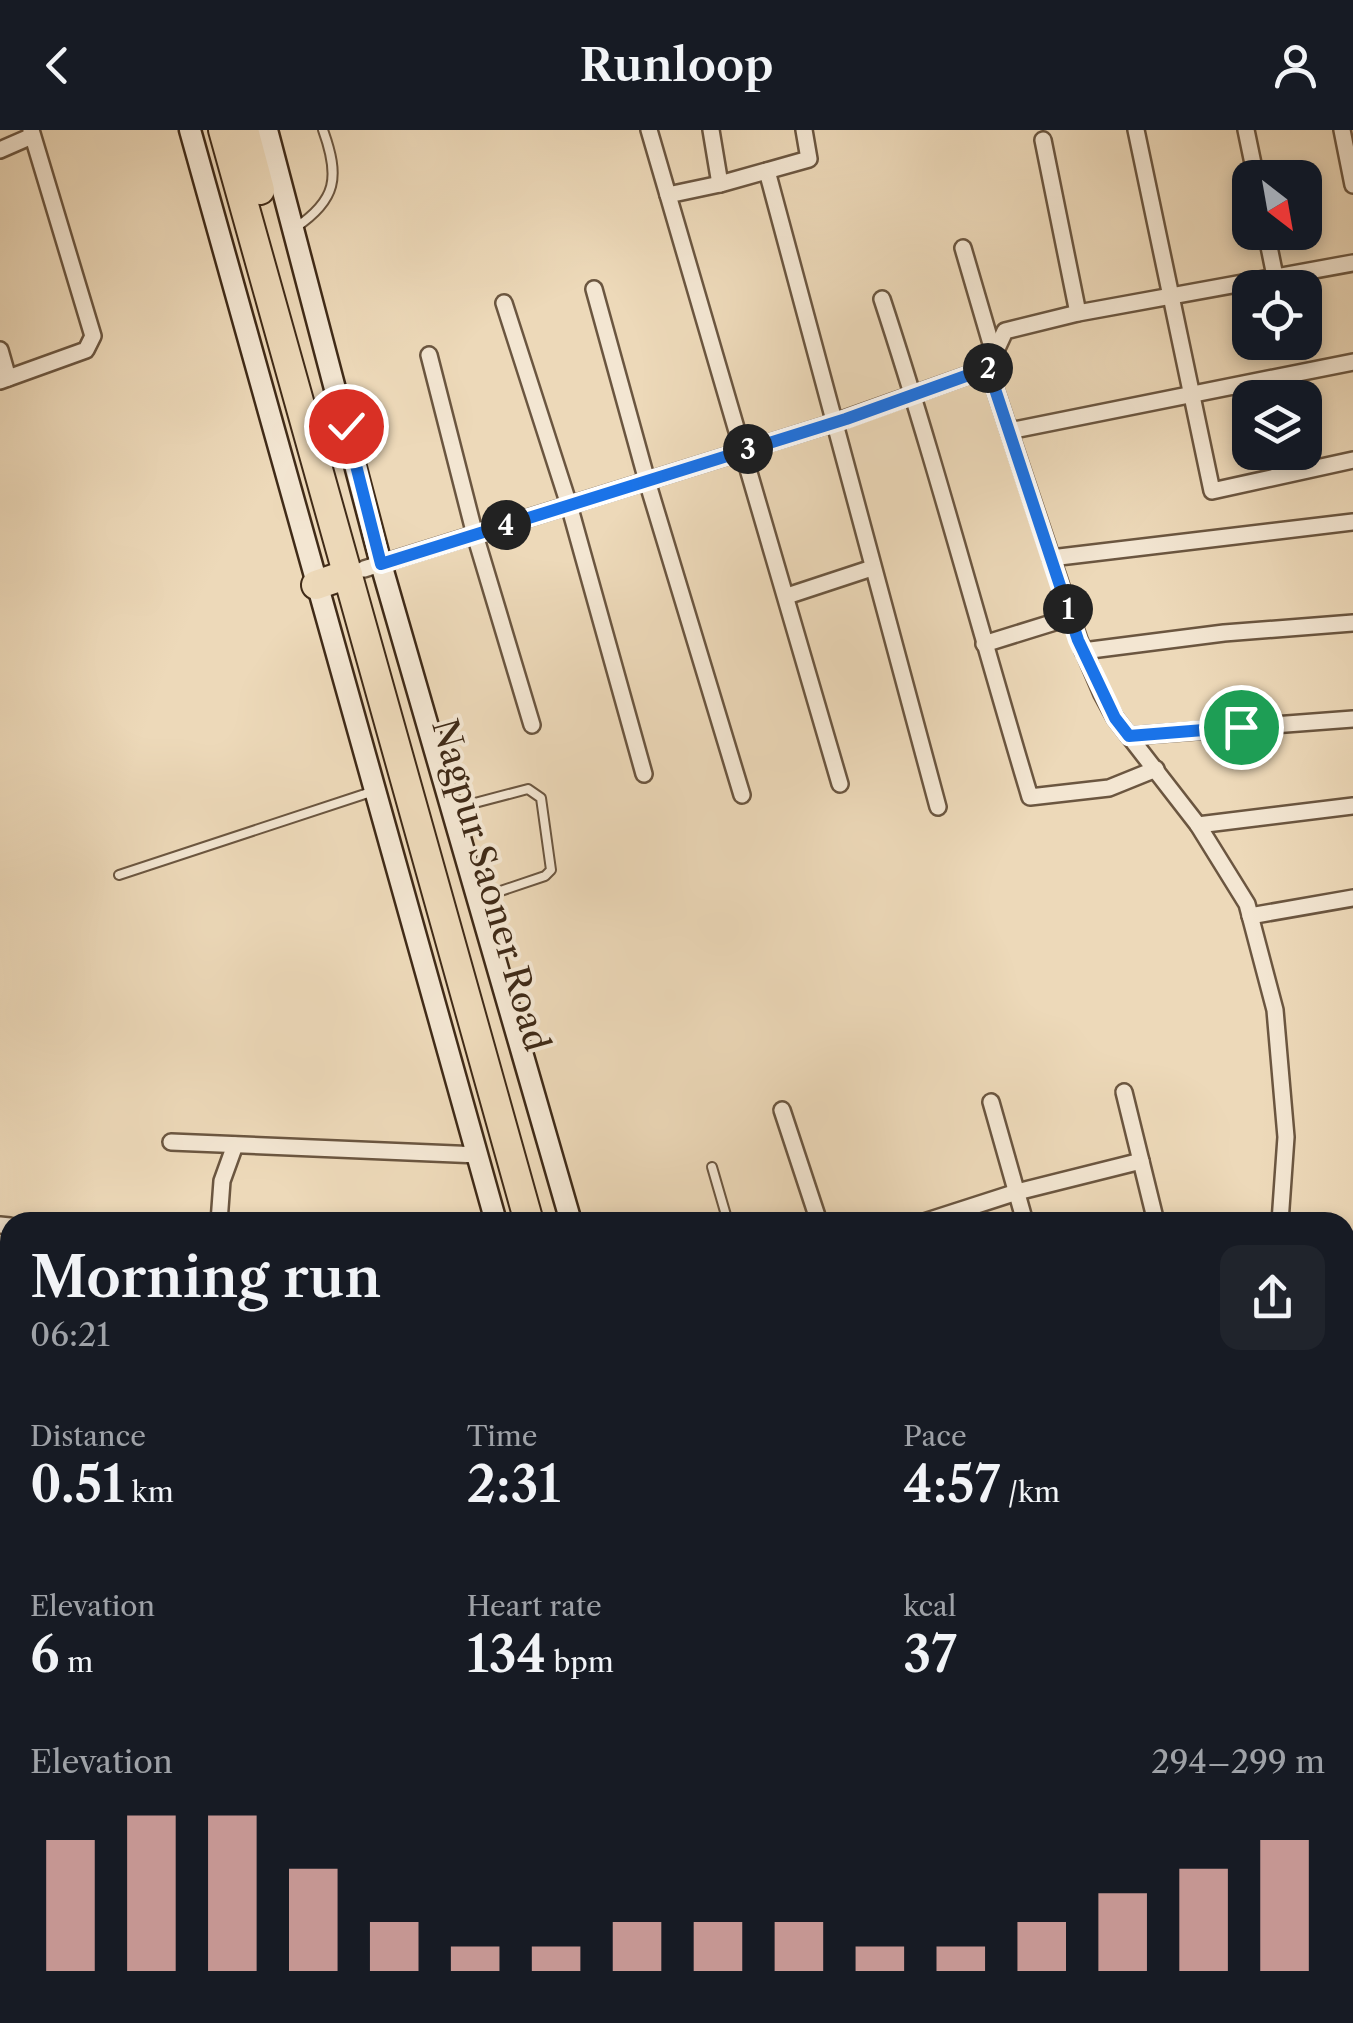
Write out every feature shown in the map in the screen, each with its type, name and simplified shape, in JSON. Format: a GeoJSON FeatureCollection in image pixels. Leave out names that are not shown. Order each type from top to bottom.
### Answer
{"type":"FeatureCollection","features":[{"type":"Feature","properties":{"kind":"highway"},"geometry":{"type":"LineString","coordinates":[[223,130],[346,537],[364,569],[316,585]]}},
{"type":"Feature","properties":{"kind":"highway"},"geometry":{"type":"LineString","coordinates":[[244,130],[346,537]]}},
{"type":"Feature","properties":{"kind":"highway","name":"Nagpur Saoner Road"},"geometry":{"type":"LineString","coordinates":[[364,569],[526,1212]]}},
{"type":"Feature","properties":{"kind":"highway","name":"Nagpur Saoner Road"},"geometry":{"type":"LineString","coordinates":[[364,569],[545,1212]]}},
{"type":"Feature","properties":{"kind":"street"},"geometry":{"type":"LineString","coordinates":[[190,130],[493,1212]]}},
{"type":"Feature","properties":{"kind":"street"},"geometry":{"type":"LineString","coordinates":[[267,130],[294,228],[364,569],[452,809],[569,1212]]}},
{"type":"Feature","properties":{"kind":"street"},"geometry":{"type":"LineString","coordinates":[[649,130],[840,784]]}},
{"type":"Feature","properties":{"kind":"street"},"geometry":{"type":"LineString","coordinates":[[711,130],[720,184]]}},
{"type":"Feature","properties":{"kind":"street"},"geometry":{"type":"LineString","coordinates":[[668,195],[809,159],[804,130]]}},
{"type":"Feature","properties":{"kind":"street"},"geometry":{"type":"LineString","coordinates":[[1136,130],[1212,491],[1353,460]]}},
{"type":"Feature","properties":{"kind":"street"},"geometry":{"type":"LineString","coordinates":[[1246,130],[1252,160]]}},
{"type":"Feature","properties":{"kind":"street"},"geometry":{"type":"LineString","coordinates":[[1342,130],[1353,185]]}},
{"type":"Feature","properties":{"kind":"street"},"geometry":{"type":"LineString","coordinates":[[0,150],[31,133],[93,336],[86,350],[4,379],[0,350]]}},
{"type":"Feature","properties":{"kind":"street"},"geometry":{"type":"LineString","coordinates":[[1043,140],[1078,313]]}},
{"type":"Feature","properties":{"kind":"street"},"geometry":{"type":"LineString","coordinates":[[767,171],[938,807]]}},
{"type":"Feature","properties":{"kind":"street"},"geometry":{"type":"LineString","coordinates":[[963,248],[1009,431],[1083,651],[1115,718],[1198,825],[1247,904],[1275,1010],[1286,1138],[1281,1212]]}},
{"type":"Feature","properties":{"kind":"street"},"geometry":{"type":"LineString","coordinates":[[1311,270],[1353,263]]}},
{"type":"Feature","properties":{"kind":"street"},"geometry":{"type":"LineString","coordinates":[[364,569],[833,423],[914,394],[991,361],[1004,331],[1232,284]]}},
{"type":"Feature","properties":{"kind":"street"},"geometry":{"type":"LineString","coordinates":[[594,288],[742,795]]}},
{"type":"Feature","properties":{"kind":"street"},"geometry":{"type":"LineString","coordinates":[[882,299],[914,394],[1030,797],[1109,788],[1156,769]]}},
{"type":"Feature","properties":{"kind":"street"},"geometry":{"type":"LineString","coordinates":[[504,304],[569,506],[644,774]]}},
{"type":"Feature","properties":{"kind":"street"},"geometry":{"type":"LineString","coordinates":[[429,354],[475,535],[532,725]]}},
{"type":"Feature","properties":{"kind":"street"},"geometry":{"type":"LineString","coordinates":[[1009,431],[1353,362]]}},
{"type":"Feature","properties":{"kind":"street"},"geometry":{"type":"LineString","coordinates":[[1051,558],[1353,522]]}},
{"type":"Feature","properties":{"kind":"street"},"geometry":{"type":"LineString","coordinates":[[787,596],[872,568]]}},
{"type":"Feature","properties":{"kind":"street"},"geometry":{"type":"LineString","coordinates":[[984,644],[1071,618]]}},
{"type":"Feature","properties":{"kind":"street"},"geometry":{"type":"LineString","coordinates":[[1083,651],[1224,633],[1353,623]]}},
{"type":"Feature","properties":{"kind":"street"},"geometry":{"type":"LineString","coordinates":[[1129,736],[1353,719]]}},
{"type":"Feature","properties":{"kind":"street"},"geometry":{"type":"LineString","coordinates":[[1198,825],[1353,806]]}},
{"type":"Feature","properties":{"kind":"street"},"geometry":{"type":"LineString","coordinates":[[1250,916],[1353,898]]}},
{"type":"Feature","properties":{"kind":"street"},"geometry":{"type":"LineString","coordinates":[[1124,1092],[1154,1212]]}},
{"type":"Feature","properties":{"kind":"street"},"geometry":{"type":"LineString","coordinates":[[991,1102],[1022,1212]]}},
{"type":"Feature","properties":{"kind":"street"},"geometry":{"type":"LineString","coordinates":[[782,1110],[816,1212]]}},
{"type":"Feature","properties":{"kind":"street"},"geometry":{"type":"LineString","coordinates":[[171,1142],[479,1155]]}},
{"type":"Feature","properties":{"kind":"street"},"geometry":{"type":"LineString","coordinates":[[220,1212],[222,1181],[235,1144]]}},
{"type":"Feature","properties":{"kind":"street"},"geometry":{"type":"LineString","coordinates":[[955,1212],[1141,1161]]}},
{"type":"Feature","properties":{"kind":"lane"},"geometry":{"type":"LineString","coordinates":[[294,228],[317,213],[329,198],[333,181],[323,130]]}},
{"type":"Feature","properties":{"kind":"lane"},"geometry":{"type":"LineString","coordinates":[[452,809],[528,788],[541,798],[551,870],[546,876],[479,898]]}},
{"type":"Feature","properties":{"kind":"lane"},"geometry":{"type":"LineString","coordinates":[[120,876],[375,790]]}},
{"type":"Feature","properties":{"kind":"lane"},"geometry":{"type":"LineString","coordinates":[[712,1168],[725,1212]]}},
{"type":"Feature","properties":{"kind":"route"},"geometry":{"type":"LineString","coordinates":[[346,426],[381,564],[846,419],[988,368],[1078,640],[1115,718],[1129,736],[1241,727]]}}]}
